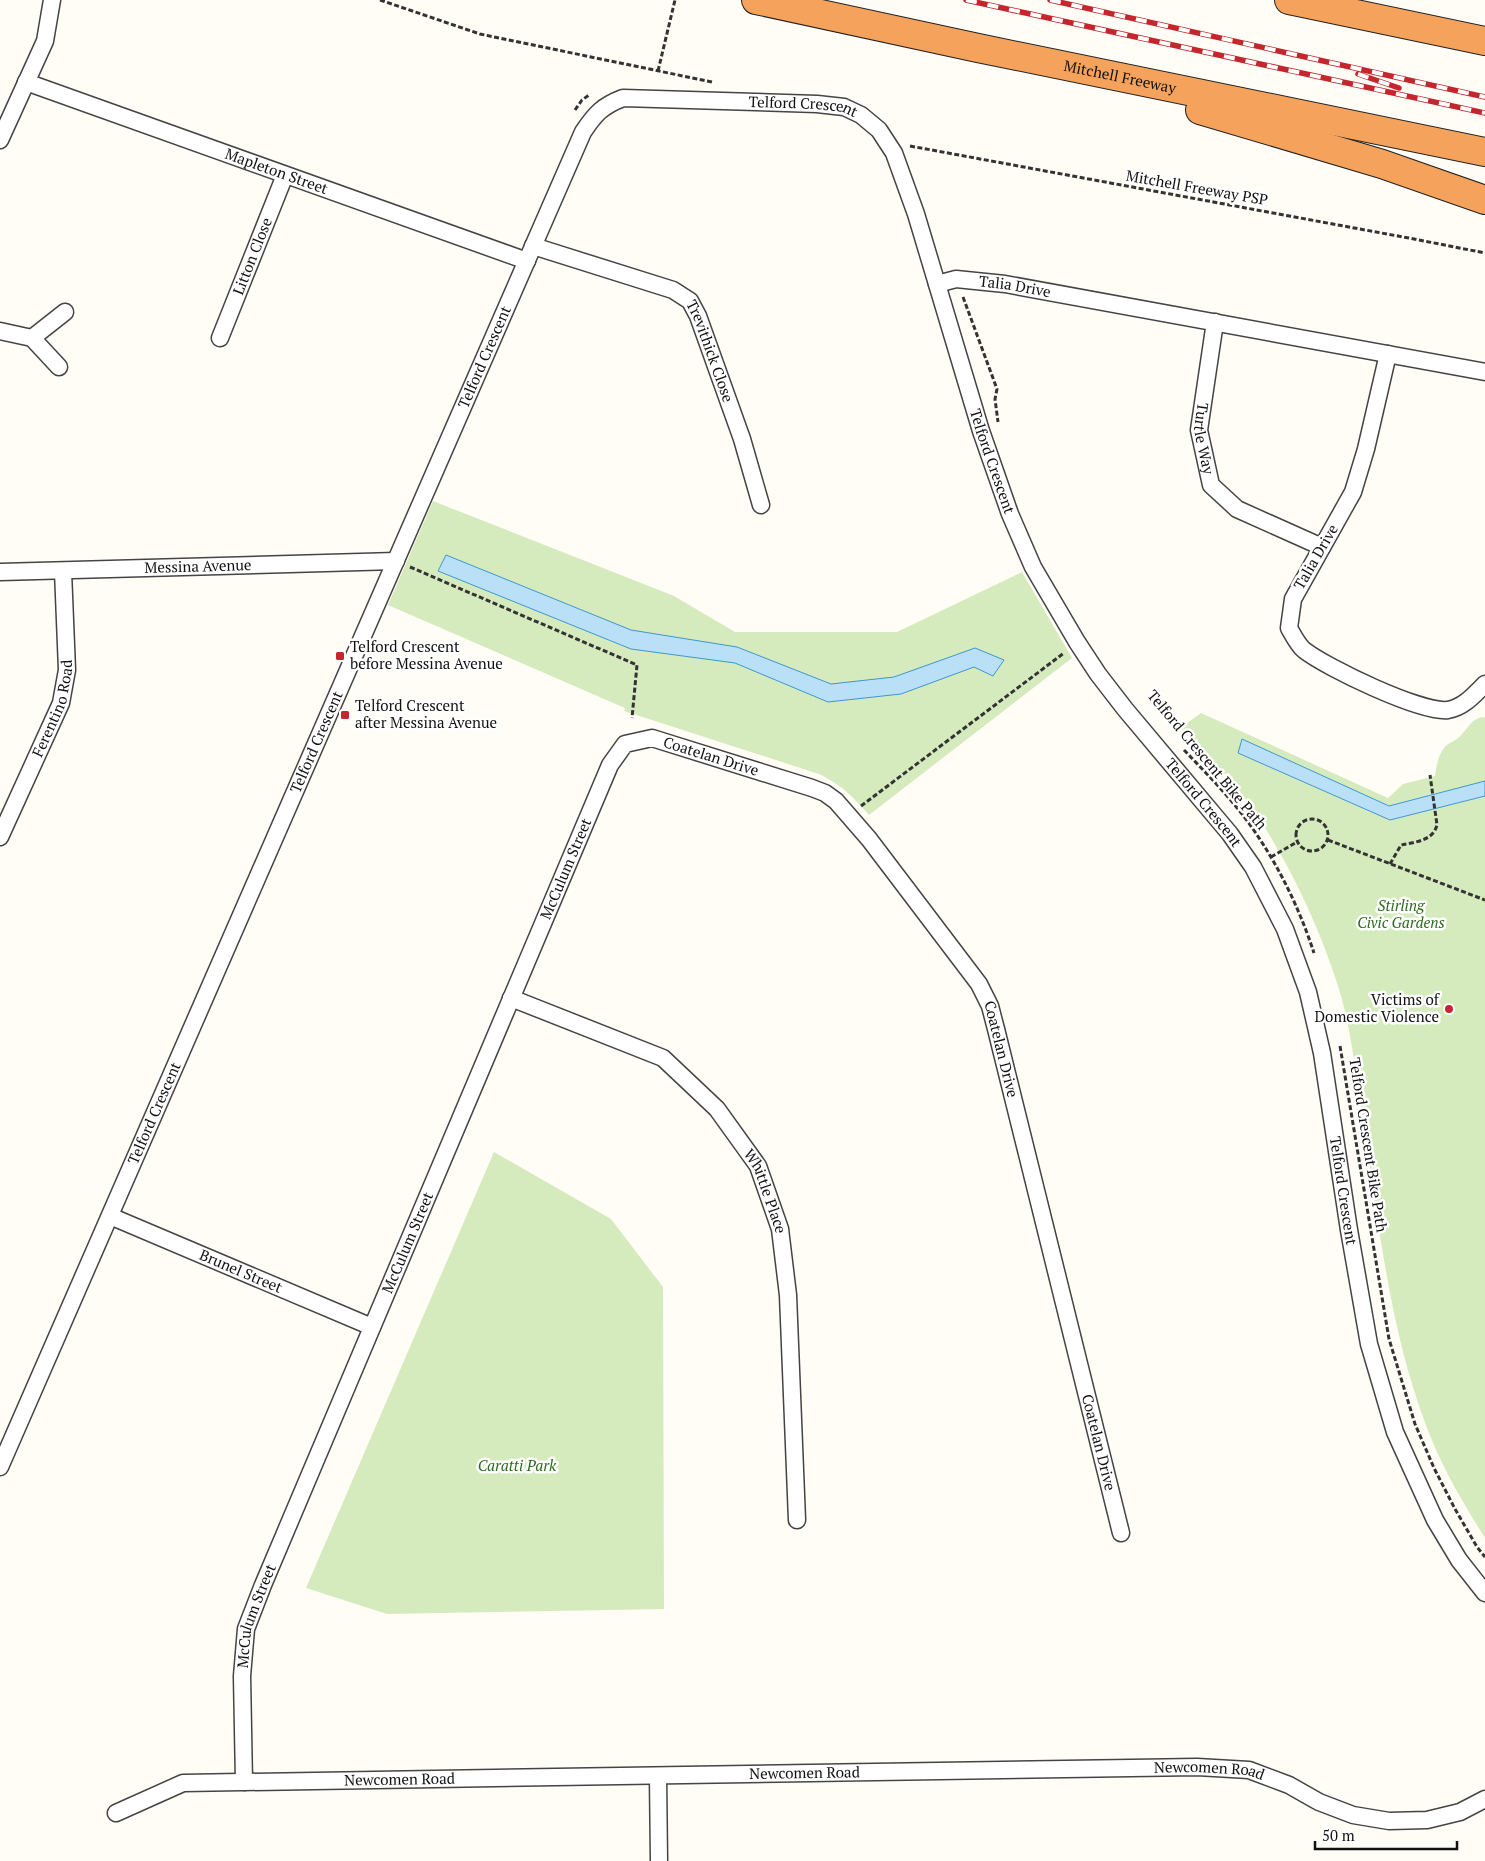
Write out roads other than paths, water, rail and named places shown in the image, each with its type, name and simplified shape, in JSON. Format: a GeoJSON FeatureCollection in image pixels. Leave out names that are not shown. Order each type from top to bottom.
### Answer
{"type":"FeatureCollection","features":[{"type":"Feature","properties":{"kind":"highway","name":"Mitchell Freeway"},"geometry":{"type":"LineString","coordinates":[[756,0],[1026,58],[1485,152]]}},
{"type":"Feature","properties":{"kind":"highway"},"geometry":{"type":"LineString","coordinates":[[1289,0],[1485,41]]}},
{"type":"Feature","properties":{"kind":"highway"},"geometry":{"type":"LineString","coordinates":[[1026,58],[1382,164],[1485,200]]}},
{"type":"Feature","properties":{"kind":"street"},"geometry":{"type":"LineString","coordinates":[[0,140],[46,41],[52,0]]}},
{"type":"Feature","properties":{"kind":"street","name":"Mapleton Street"},"geometry":{"type":"LineString","coordinates":[[26,82],[285,175],[530,253]]}},
{"type":"Feature","properties":{"kind":"street","name":"Telford Crescent"},"geometry":{"type":"LineString","coordinates":[[0,1467],[583,132],[593,116],[607,104],[623,98],[835,106],[844,107],[861,115],[879,130],[894,153],[916,214],[981,431],[1010,514],[1033,567],[1098,674],[1230,834],[1253,867],[1285,929],[1308,992],[1322,1054],[1349,1230],[1369,1344],[1395,1432],[1435,1520],[1460,1560],[1485,1593]]}},
{"type":"Feature","properties":{"kind":"street","name":"Litton Close"},"geometry":{"type":"LineString","coordinates":[[220,338],[285,175]]}},
{"type":"Feature","properties":{"kind":"street","name":"Trevithick Close"},"geometry":{"type":"LineString","coordinates":[[530,253],[672,290],[690,301],[698,316],[742,438],[761,505]]}},
{"type":"Feature","properties":{"kind":"street","name":"Talia Drive"},"geometry":{"type":"LineString","coordinates":[[937,284],[956,279],[1005,284],[1485,372]]}},
{"type":"Feature","properties":{"kind":"street"},"geometry":{"type":"LineString","coordinates":[[32,338],[65,312]]}},
{"type":"Feature","properties":{"kind":"street","name":"Turtle Way"},"geometry":{"type":"LineString","coordinates":[[1215,322],[1199,430],[1211,485],[1237,508],[1322,548]]}},
{"type":"Feature","properties":{"kind":"street"},"geometry":{"type":"LineString","coordinates":[[0,331],[32,338],[60,367]]}},
{"type":"Feature","properties":{"kind":"street","name":"Talia Drive"},"geometry":{"type":"LineString","coordinates":[[1388,354],[1366,449],[1353,492],[1293,598],[1289,628],[1303,649],[1362,683],[1431,709],[1446,710],[1457,708],[1464,704],[1485,684]]}},
{"type":"Feature","properties":{"kind":"street","name":"Messina Avenue"},"geometry":{"type":"LineString","coordinates":[[0,572],[396,560]]}},
{"type":"Feature","properties":{"kind":"street","name":"Ferentino Road"},"geometry":{"type":"LineString","coordinates":[[0,837],[6,807],[61,703],[67,670],[63,571]]}},
{"type":"Feature","properties":{"kind":"street","name":"Coatelan Drive"},"geometry":{"type":"LineString","coordinates":[[652,738],[812,788],[825,793],[836,801],[979,984],[990,1006],[1121,1533]]}},
{"type":"Feature","properties":{"kind":"street","name":"McCulum Street"},"geometry":{"type":"LineString","coordinates":[[244,1782],[242,1676],[246,1629],[263,1585],[610,765],[625,744],[652,738]]}},
{"type":"Feature","properties":{"kind":"street","name":"Whittle Place"},"geometry":{"type":"LineString","coordinates":[[511,998],[663,1058],[717,1109],[758,1166],[780,1229],[788,1295],[797,1520]]}},
{"type":"Feature","properties":{"kind":"street","name":"Brunel Street"},"geometry":{"type":"LineString","coordinates":[[110,1216],[372,1326]]}},
{"type":"Feature","properties":{"kind":"street","name":"Newcomen Road"},"geometry":{"type":"LineString","coordinates":[[116,1813],[183,1783],[1197,1767],[1249,1770],[1289,1785],[1319,1802],[1344,1812],[1389,1821],[1427,1820],[1460,1812],[1485,1799]]}},
{"type":"Feature","properties":{"kind":"street"},"geometry":{"type":"LineString","coordinates":[[658,1776],[659,1861]]}},
{"type":"Feature","properties":{"kind":"water"},"geometry":{"type":"Polygon","coordinates":[[[446,555],[631,630],[737,647],[831,684],[894,677],[975,648],[1004,660],[993,676],[974,667],[901,694],[828,702],[735,663],[631,649],[438,571],[446,555]]]}},
{"type":"Feature","properties":{"kind":"water"},"geometry":{"type":"Polygon","coordinates":[[[1242,739],[1389,806],[1485,781],[1485,796],[1390,820],[1238,753],[1242,739]]]}},
{"type":"Feature","properties":{"kind":"railway"},"geometry":{"type":"LineString","coordinates":[[966,0],[1485,113]]}},
{"type":"Feature","properties":{"kind":"railway"},"geometry":{"type":"LineString","coordinates":[[1050,0],[1485,97]]}},
{"type":"Feature","properties":{"kind":"railway"},"geometry":{"type":"LineString","coordinates":[[1358,74],[1399,88]]}},
{"type":"Feature","properties":{"kind":"place","name":"Telford Crescent before Messina Avenue"},"geometry":{"type":"Point","coordinates":[340,656]}},
{"type":"Feature","properties":{"kind":"place","name":"Telford Crescent after Messina Avenue"},"geometry":{"type":"Point","coordinates":[345,715]}},
{"type":"Feature","properties":{"kind":"place","name":"Victims of Domestic Violence"},"geometry":{"type":"Point","coordinates":[1449,1009]}},
{"type":"Feature","properties":{"kind":"park label","name":"Stirling Civic Gardens"},"geometry":{"type":"Point","coordinates":[1401,914]}},
{"type":"Feature","properties":{"kind":"park label","name":"Caratti Park"},"geometry":{"type":"Point","coordinates":[517,1466]}}]}
